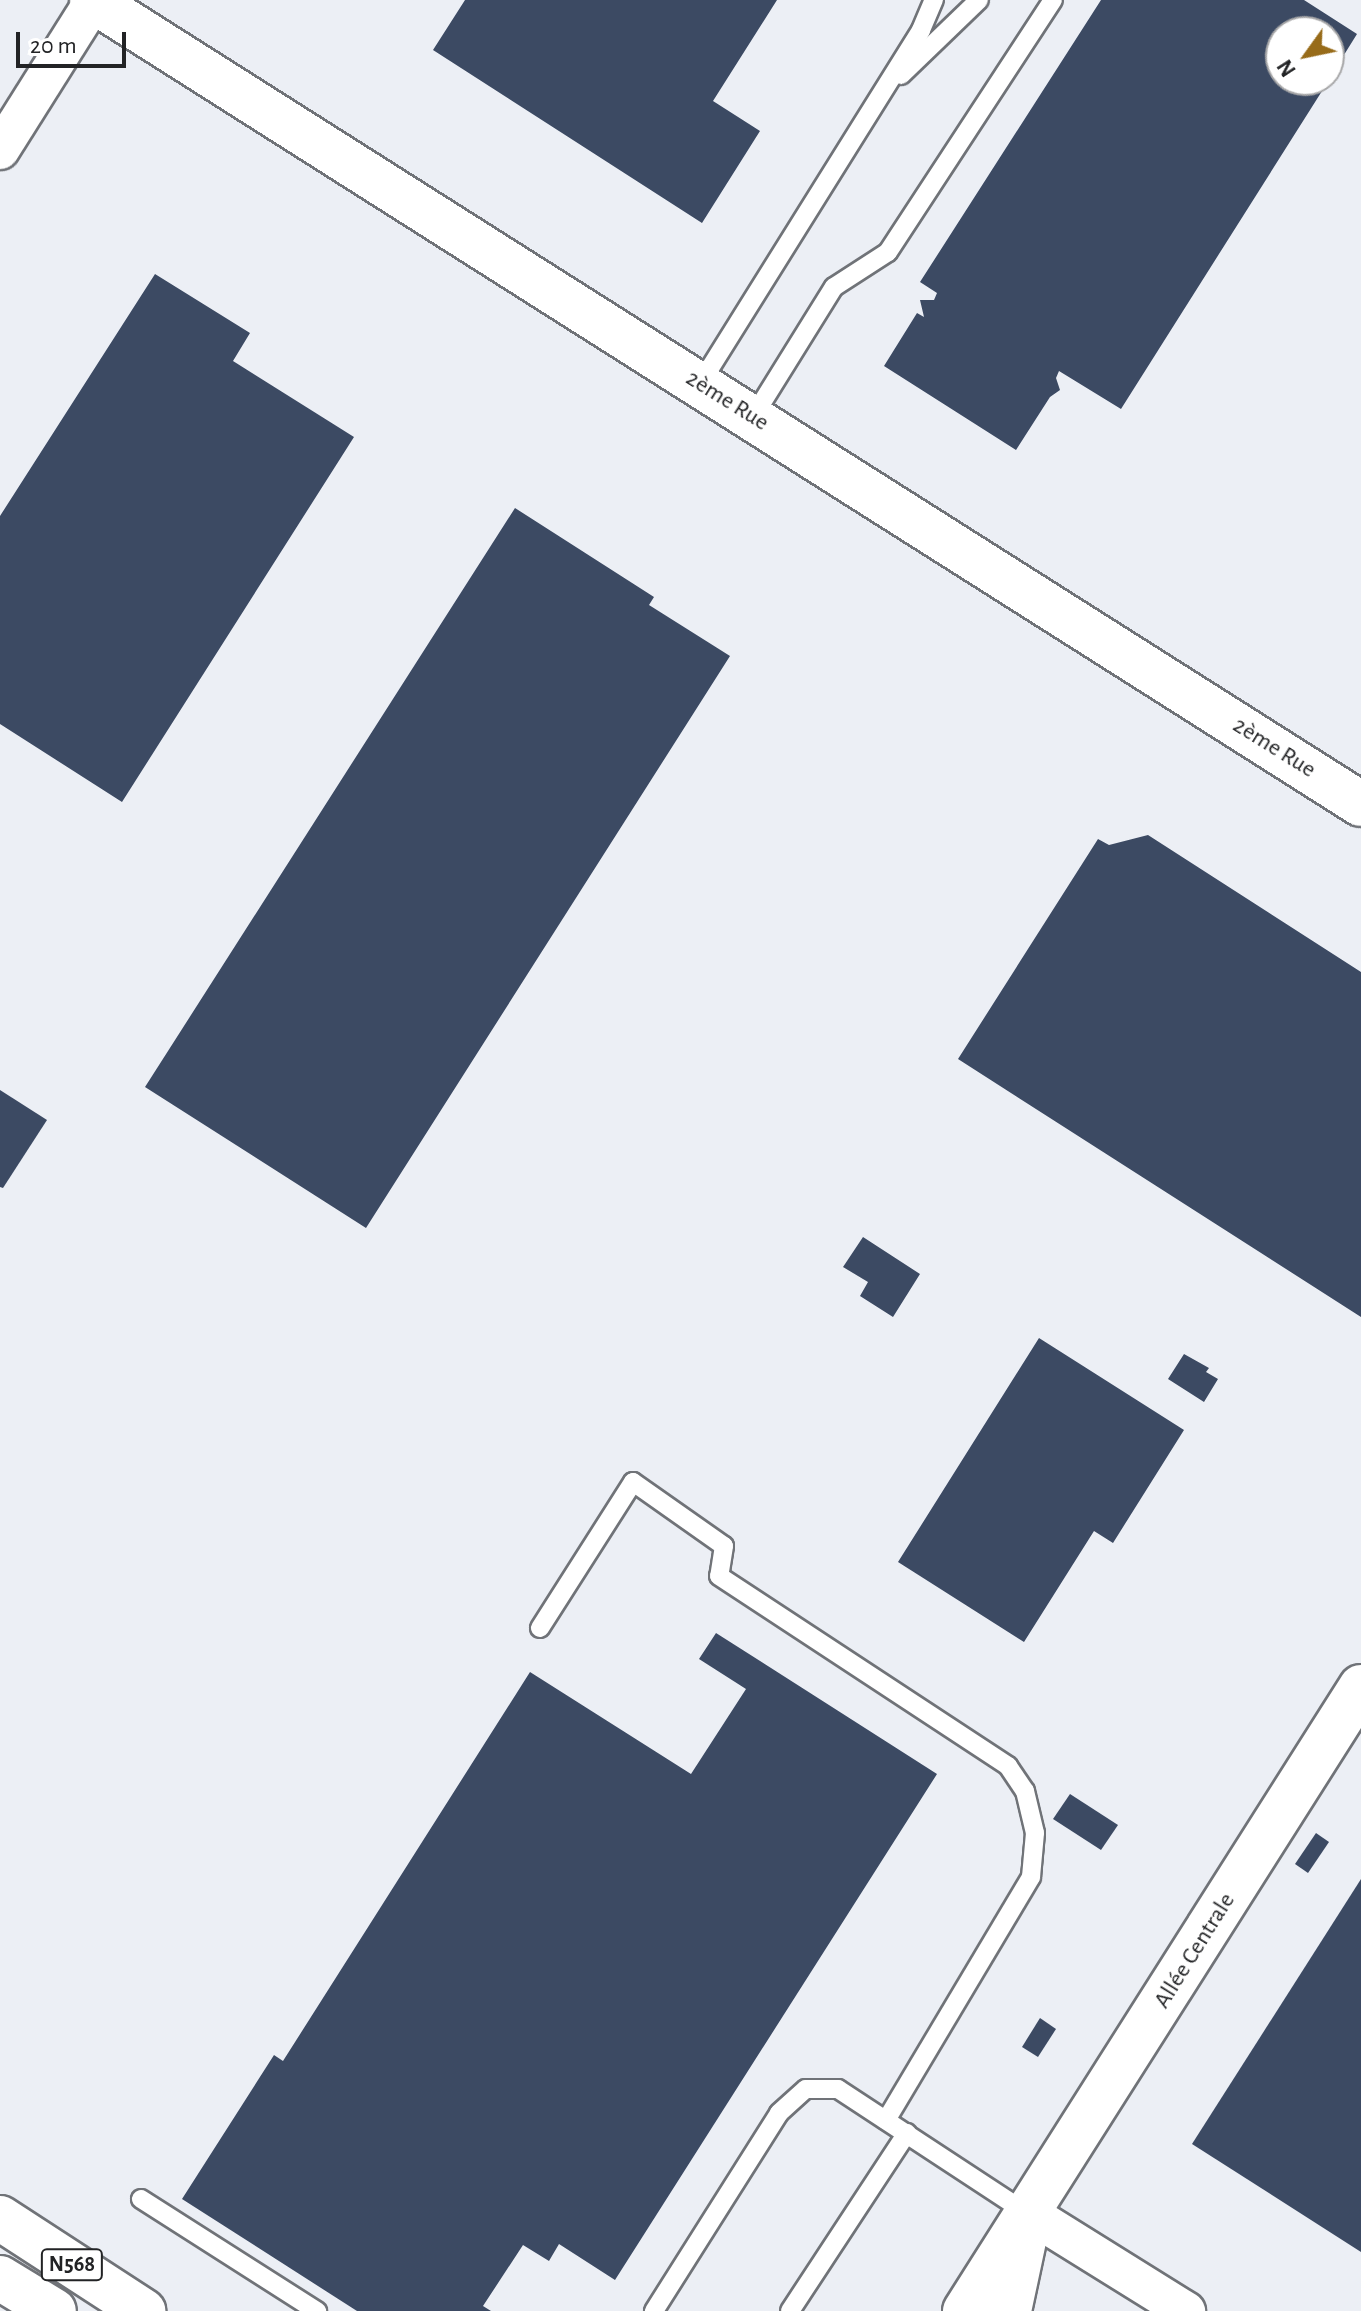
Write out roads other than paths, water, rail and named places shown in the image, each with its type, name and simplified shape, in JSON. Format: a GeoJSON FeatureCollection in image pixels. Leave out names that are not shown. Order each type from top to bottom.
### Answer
{"type":"FeatureCollection","features":[{"type":"Feature","properties":{"kind":"main road","name":"2ème Rue"},"geometry":{"type":"LineString","coordinates":[[93,1],[1361,804]]}},
{"type":"Feature","properties":{"kind":"main road","name":"Allée Centrale"},"geometry":{"type":"LineString","coordinates":[[965,2311],[1030,2214],[1361,1687]]}},
{"type":"Feature","properties":{"kind":"main road"},"geometry":{"type":"LineString","coordinates":[[1009,2311],[1030,2214]]}},
{"type":"Feature","properties":{"kind":"main road","name":"N568"},"geometry":{"type":"LineString","coordinates":[[0,2218],[143,2311]]}},
{"type":"Feature","properties":{"kind":"main road","name":"N568"},"geometry":{"type":"LineString","coordinates":[[0,2278],[54,2311]]}},
{"type":"Feature","properties":{"kind":"street"},"geometry":{"type":"LineString","coordinates":[[0,150],[93,1]]}},
{"type":"Feature","properties":{"kind":"street"},"geometry":{"type":"LineString","coordinates":[[1030,2214],[1186,2311]]}},
{"type":"Feature","properties":{"kind":"lane"},"geometry":{"type":"LineString","coordinates":[[700,384],[921,30],[934,0]]}},
{"type":"Feature","properties":{"kind":"lane"},"geometry":{"type":"LineString","coordinates":[[882,93],[979,0]]}},
{"type":"Feature","properties":{"kind":"lane"},"geometry":{"type":"LineString","coordinates":[[753,417],[834,287],[888,252],[1053,0]]}},
{"type":"Feature","properties":{"kind":"lane"},"geometry":{"type":"LineString","coordinates":[[540,1628],[633,1482],[724,1546],[719,1576],[1008,1766],[1025,1791],[1035,1833],[1031,1877],[886,2120]]}},
{"type":"Feature","properties":{"kind":"lane"},"geometry":{"type":"LineString","coordinates":[[654,2311],[779,2113],[806,2089],[838,2089],[1030,2214]]}},
{"type":"Feature","properties":{"kind":"lane"},"geometry":{"type":"LineString","coordinates":[[790,2311],[907,2133]]}},
{"type":"Feature","properties":{"kind":"lane"},"geometry":{"type":"LineString","coordinates":[[141,2199],[317,2311]]}}]}
